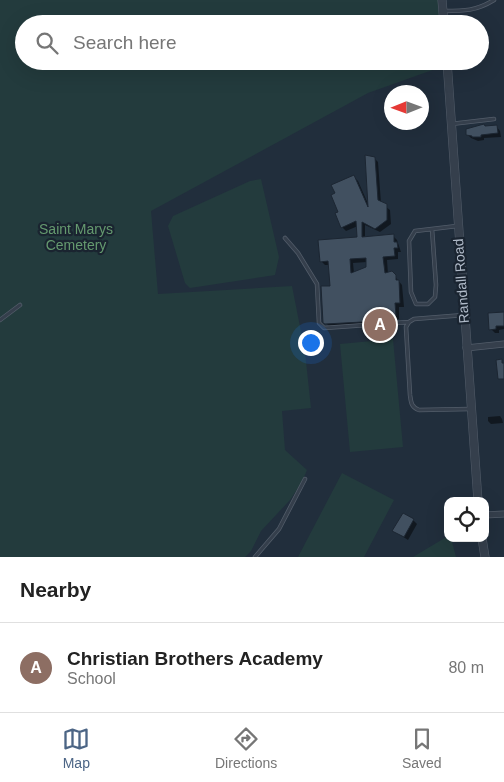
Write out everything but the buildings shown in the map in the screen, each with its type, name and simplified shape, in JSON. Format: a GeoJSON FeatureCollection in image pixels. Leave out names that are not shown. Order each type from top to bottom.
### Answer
{"type":"FeatureCollection","features":[{"type":"Feature","properties":{"kind":"street"},"geometry":{"type":"LineString","coordinates":[[442,0],[443,15]]}},
{"type":"Feature","properties":{"kind":"street","name":"Randall Road"},"geometry":{"type":"LineString","coordinates":[[447,70],[478,497]]}},
{"type":"Feature","properties":{"kind":"street"},"geometry":{"type":"LineString","coordinates":[[466,348],[504,344]]}},
{"type":"Feature","properties":{"kind":"street"},"geometry":{"type":"LineString","coordinates":[[489,515],[504,514]]}},
{"type":"Feature","properties":{"kind":"street"},"geometry":{"type":"LineString","coordinates":[[483,542],[485,557]]}},
{"type":"Feature","properties":{"kind":"lane"},"geometry":{"type":"LineString","coordinates":[[443,11],[468,11],[494,0]]}},
{"type":"Feature","properties":{"kind":"lane"},"geometry":{"type":"LineString","coordinates":[[450,124],[494,119]]}},
{"type":"Feature","properties":{"kind":"lane"},"geometry":{"type":"LineString","coordinates":[[432,229],[436,285],[435,297],[428,304],[416,304],[411,292],[409,241],[415,232],[432,229],[457,226]]}},
{"type":"Feature","properties":{"kind":"lane"},"geometry":{"type":"LineString","coordinates":[[285,238],[298,253],[317,284],[319,323],[324,328],[409,322],[414,319],[464,315]]}},
{"type":"Feature","properties":{"kind":"lane"},"geometry":{"type":"LineString","coordinates":[[0,320],[20,305]]}},
{"type":"Feature","properties":{"kind":"lane"},"geometry":{"type":"LineString","coordinates":[[409,322],[406,328],[411,403],[419,410],[470,409]]}},
{"type":"Feature","properties":{"kind":"lane"},"geometry":{"type":"LineString","coordinates":[[255,557],[279,529],[305,480]]}},
{"type":"Feature","properties":{"kind":"green space","name":"Saint Marys Cemetery"},"geometry":{"type":"Polygon","coordinates":[[[0,0],[442,0],[443,15],[15,15],[15,70],[433,70],[390,85],[384,85],[384,87],[368,93],[151,211],[158,294],[292,286],[305,352],[311,408],[282,411],[285,450],[307,470],[302,482],[290,500],[261,531],[251,551],[245,557],[0,557],[0,0]]]}},
{"type":"Feature","properties":{"kind":"green space"},"geometry":{"type":"Polygon","coordinates":[[[261,179],[279,257],[275,275],[190,288],[185,283],[168,226],[173,216],[250,181],[261,179]]]}},
{"type":"Feature","properties":{"kind":"green space"},"geometry":{"type":"Polygon","coordinates":[[[393,339],[403,447],[350,452],[340,344],[393,339]]]}},
{"type":"Feature","properties":{"kind":"green space"},"geometry":{"type":"Polygon","coordinates":[[[342,473],[394,500],[364,557],[298,557],[342,473]]]}},
{"type":"Feature","properties":{"kind":"green space"},"geometry":{"type":"Polygon","coordinates":[[[444,538],[444,542],[452,542],[456,557],[413,557],[444,538]]]}},
{"type":"Feature","properties":{"kind":"place","name":"Christian Brothers Academy"},"geometry":{"type":"Point","coordinates":[380,325]}}]}
